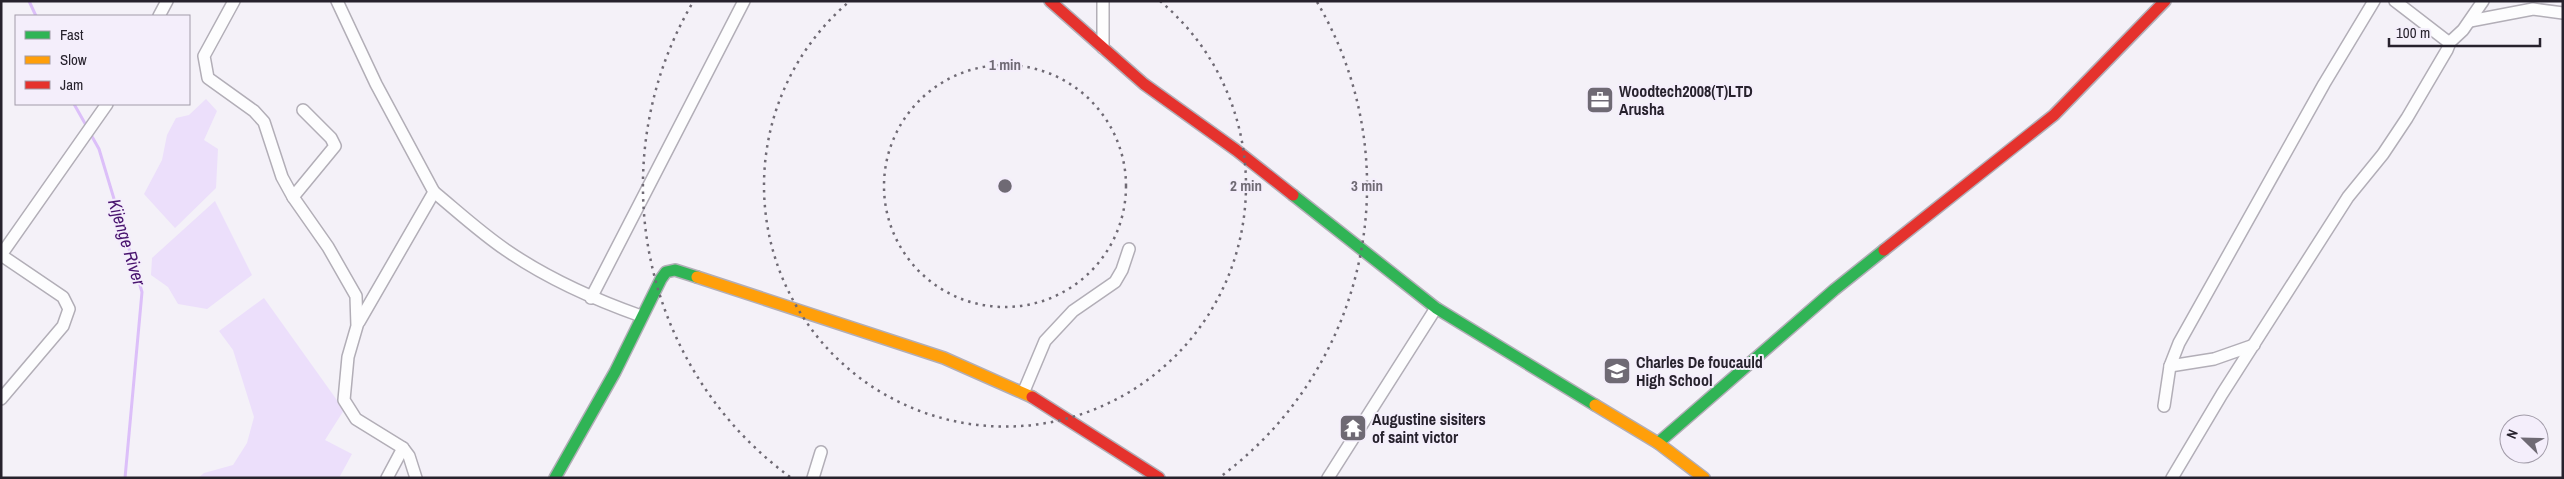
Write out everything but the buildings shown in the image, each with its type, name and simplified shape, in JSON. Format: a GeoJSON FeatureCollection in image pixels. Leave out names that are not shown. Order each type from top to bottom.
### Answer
{"type":"FeatureCollection","features":[{"type":"Feature","properties":{"kind":"street"},"geometry":{"type":"LineString","coordinates":[[159,15],[167,1]]}},
{"type":"Feature","properties":{"kind":"street"},"geometry":{"type":"LineString","coordinates":[[234,1],[204,56],[206,73],[208,78],[217,86],[254,111],[264,122],[282,177],[293,197],[328,247],[356,296],[357,326]]}},
{"type":"Feature","properties":{"kind":"street"},"geometry":{"type":"LineString","coordinates":[[338,1],[376,84],[434,192],[504,250],[531,267],[591,298],[641,316]]}},
{"type":"Feature","properties":{"kind":"street"},"geometry":{"type":"LineString","coordinates":[[591,298],[744,1]]}},
{"type":"Feature","properties":{"kind":"street"},"geometry":{"type":"LineString","coordinates":[[1050,1],[1144,84],[1236,150],[1436,308],[1658,443],[1704,478]]}},
{"type":"Feature","properties":{"kind":"street"},"geometry":{"type":"LineString","coordinates":[[1103,1],[1103,48]]}},
{"type":"Feature","properties":{"kind":"street"},"geometry":{"type":"LineString","coordinates":[[1658,443],[1834,290],[2054,115],[2165,1]]}},
{"type":"Feature","properties":{"kind":"street"},"geometry":{"type":"LineString","coordinates":[[2164,406],[2170,366],[2179,343],[2324,84],[2374,1]]}},
{"type":"Feature","properties":{"kind":"street"},"geometry":{"type":"LineString","coordinates":[[2395,1],[2449,43]]}},
{"type":"Feature","properties":{"kind":"street"},"geometry":{"type":"LineString","coordinates":[[2172,478],[2348,197],[2407,118],[2432,78],[2449,43],[2470,22],[2483,1]]}},
{"type":"Feature","properties":{"kind":"street"},"geometry":{"type":"LineString","coordinates":[[2470,22],[2533,10],[2563,13]]}},
{"type":"Feature","properties":{"kind":"street"},"geometry":{"type":"LineString","coordinates":[[1,399],[63,326],[69,308],[63,297],[1,255],[106,105]]}},
{"type":"Feature","properties":{"kind":"street"},"geometry":{"type":"LineString","coordinates":[[293,197],[335,146],[331,138],[303,110]]}},
{"type":"Feature","properties":{"kind":"street"},"geometry":{"type":"LineString","coordinates":[[416,478],[409,456],[403,448],[356,419],[344,400],[348,357],[357,326],[434,192]]}},
{"type":"Feature","properties":{"kind":"street"},"geometry":{"type":"LineString","coordinates":[[1024,391],[1045,341],[1073,311],[1115,282],[1130,249]]}},
{"type":"Feature","properties":{"kind":"street"},"geometry":{"type":"LineString","coordinates":[[555,478],[616,372],[641,316],[661,279],[666,272],[675,270],[944,358],[1024,391],[1108,448],[1159,478]]}},
{"type":"Feature","properties":{"kind":"street"},"geometry":{"type":"LineString","coordinates":[[1328,478],[1436,308]]}},
{"type":"Feature","properties":{"kind":"street"},"geometry":{"type":"LineString","coordinates":[[2170,366],[2214,359],[2254,345]]}},
{"type":"Feature","properties":{"kind":"street"},"geometry":{"type":"LineString","coordinates":[[387,478],[403,448]]}},
{"type":"Feature","properties":{"kind":"street"},"geometry":{"type":"LineString","coordinates":[[813,478],[821,452]]}},
{"type":"Feature","properties":{"kind":"shaded area"},"geometry":{"type":"Polygon","coordinates":[[[206,99],[217,111],[204,140],[218,149],[216,188],[175,228],[144,194],[162,160],[167,135],[176,118],[189,115],[206,99]]]}},
{"type":"Feature","properties":{"kind":"shaded area"},"geometry":{"type":"Polygon","coordinates":[[[215,201],[252,275],[207,309],[178,304],[168,287],[151,275],[152,258],[215,201]]]}},
{"type":"Feature","properties":{"kind":"shaded area"},"geometry":{"type":"Polygon","coordinates":[[[264,298],[344,410],[325,440],[352,454],[339,478],[198,478],[204,473],[233,465],[247,443],[254,417],[233,350],[219,331],[264,298]]]}},
{"type":"Feature","properties":{"kind":"waterway","name":"Kijenge River"},"geometry":{"type":"LineString","coordinates":[[29,1],[36,15]]}},
{"type":"Feature","properties":{"kind":"waterway","name":"Kijenge River"},"geometry":{"type":"LineString","coordinates":[[75,105],[87,127]]}},
{"type":"Feature","properties":{"kind":"waterway","name":"Kijenge River"},"geometry":{"type":"LineString","coordinates":[[90,133],[99,149],[142,292],[125,478]]}},
{"type":"Feature","properties":{"kind":"traffic: fast"},"geometry":{"type":"LineString","coordinates":[[1293,195],[1436,308],[1595,405]]}},
{"type":"Feature","properties":{"kind":"traffic: fast"},"geometry":{"type":"LineString","coordinates":[[1658,443],[1834,290],[1884,250]]}},
{"type":"Feature","properties":{"kind":"traffic: fast"},"geometry":{"type":"LineString","coordinates":[[555,478],[615,372],[661,279],[666,272],[675,270],[697,277]]}},
{"type":"Feature","properties":{"kind":"traffic: slow"},"geometry":{"type":"LineString","coordinates":[[697,277],[944,358],[1032,397]]}},
{"type":"Feature","properties":{"kind":"traffic: slow"},"geometry":{"type":"LineString","coordinates":[[1595,405],[1658,443],[1704,478]]}},
{"type":"Feature","properties":{"kind":"traffic: jam"},"geometry":{"type":"LineString","coordinates":[[1050,1],[1144,84],[1236,150],[1293,195]]}},
{"type":"Feature","properties":{"kind":"traffic: jam"},"geometry":{"type":"LineString","coordinates":[[1884,250],[2054,115],[2165,1]]}},
{"type":"Feature","properties":{"kind":"traffic: jam"},"geometry":{"type":"LineString","coordinates":[[1032,397],[1159,478]]}},
{"type":"Feature","properties":{"kind":"place","name":"Woodtech2008(T)LTD Arusha"},"geometry":{"type":"Point","coordinates":[1600,100]}},
{"type":"Feature","properties":{"kind":"place","name":"Charles De foucauld High School"},"geometry":{"type":"Point","coordinates":[1617,371]}},
{"type":"Feature","properties":{"kind":"place","name":"Augustine sisiters of saint victor"},"geometry":{"type":"Point","coordinates":[1353,428]}}]}
